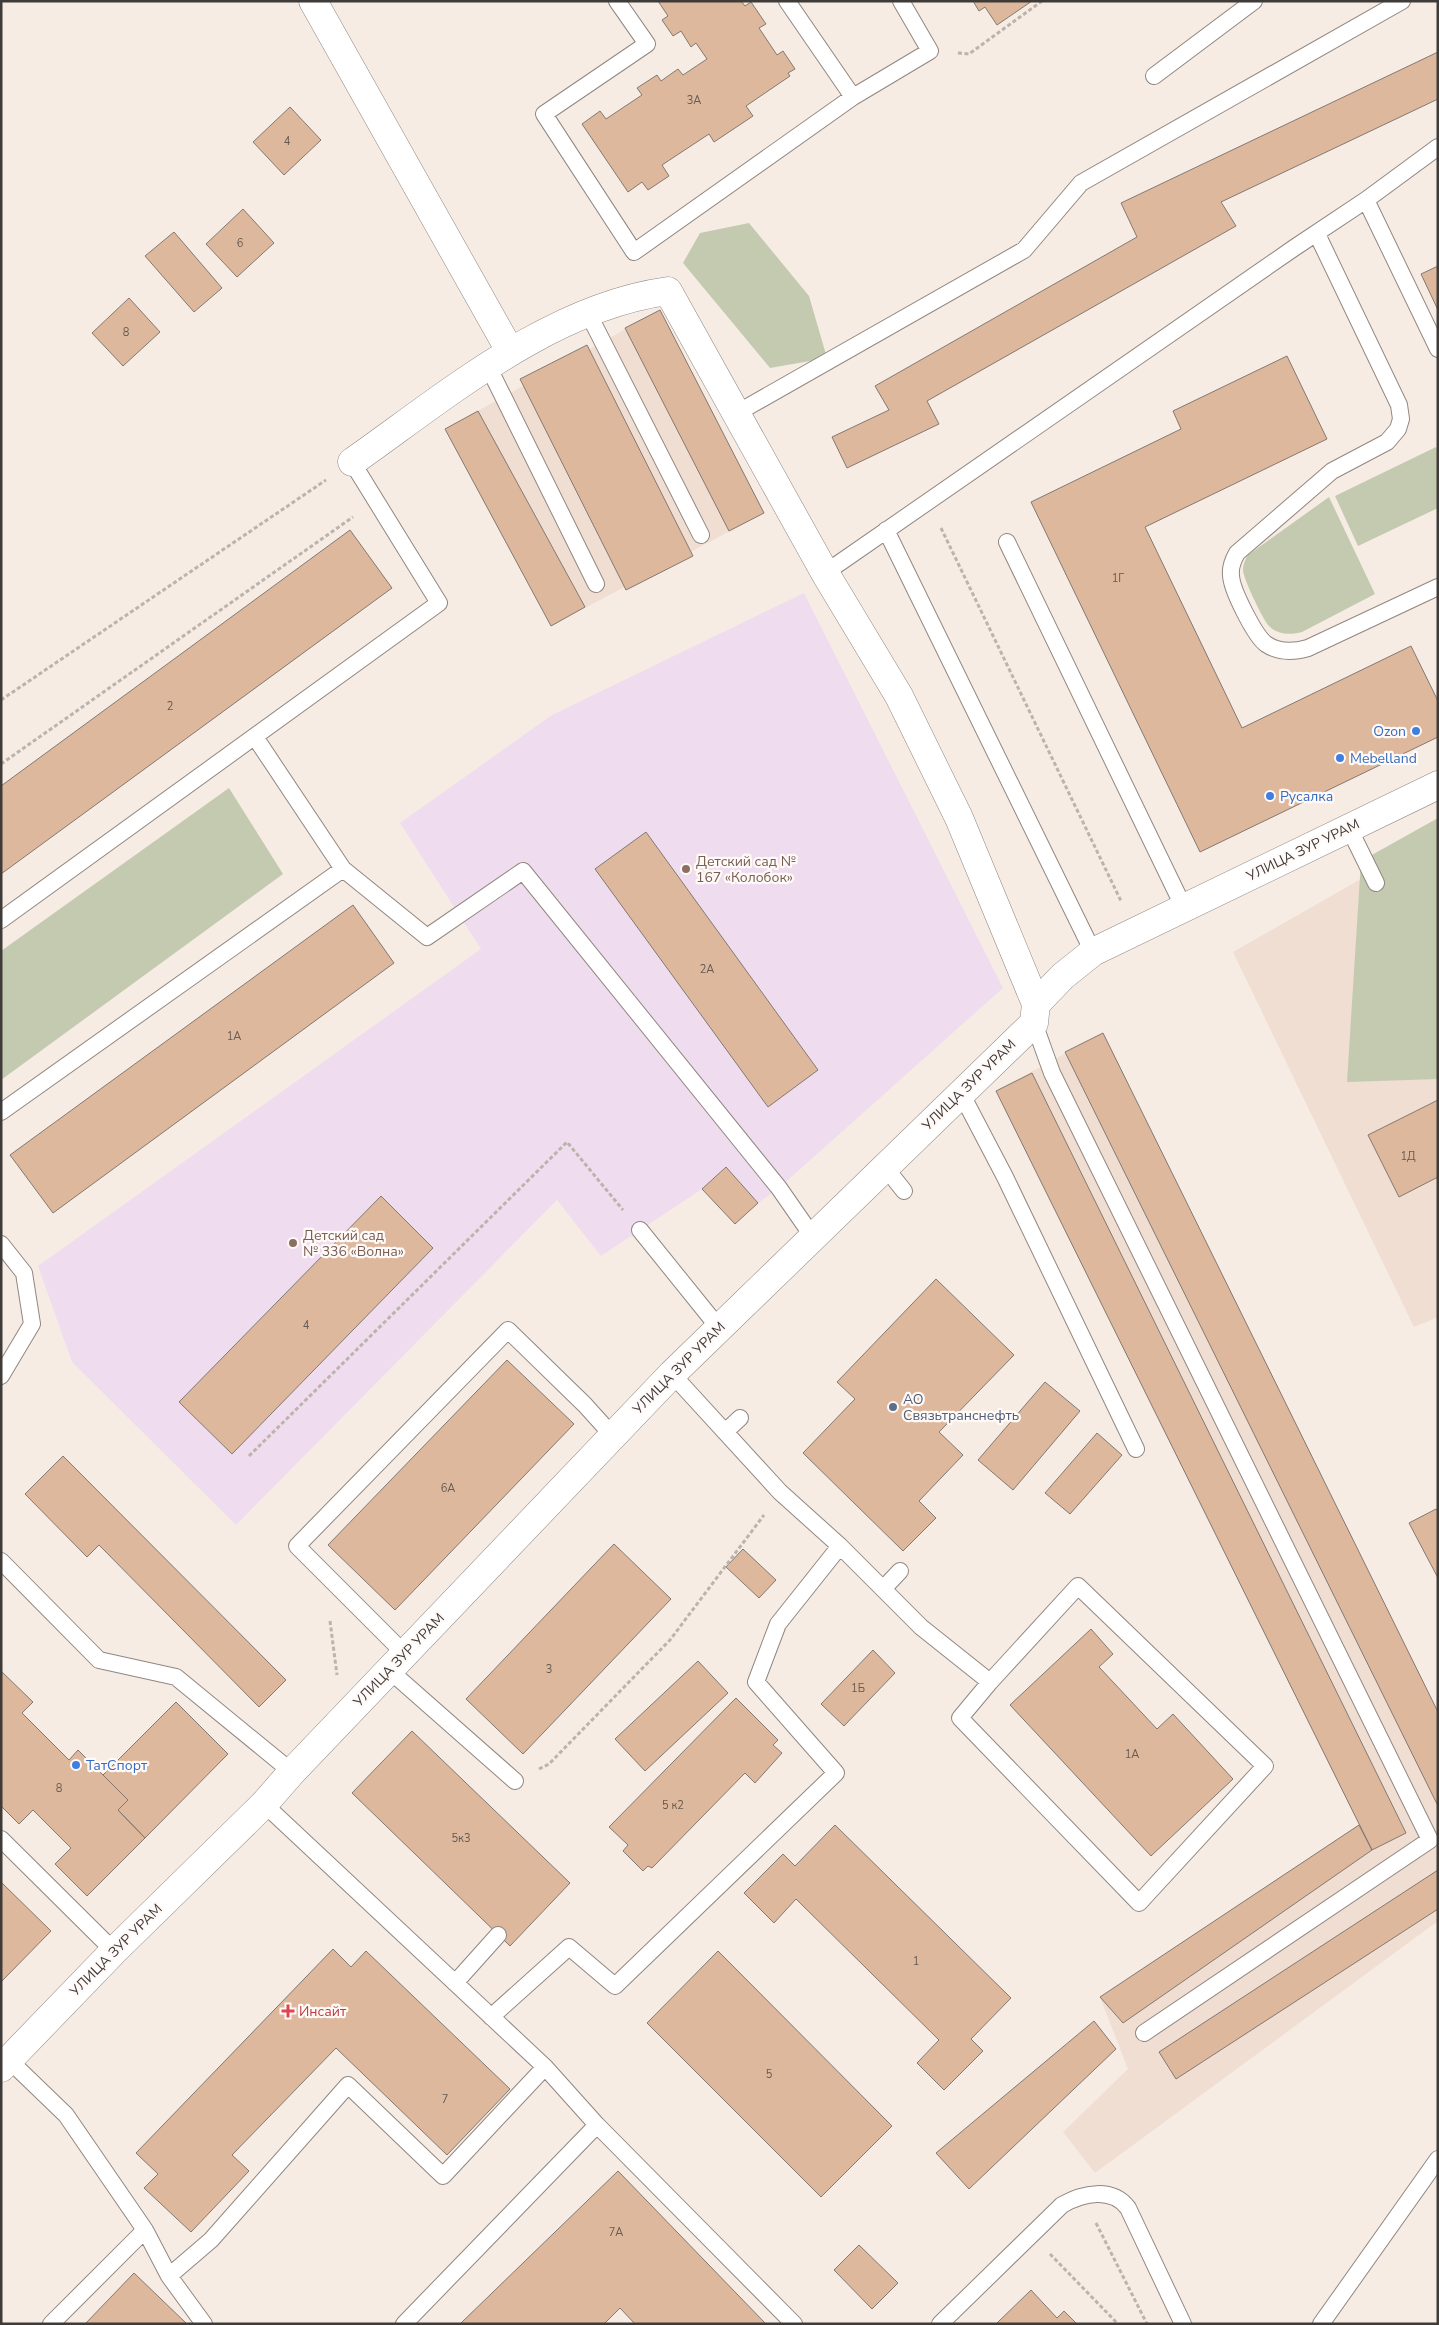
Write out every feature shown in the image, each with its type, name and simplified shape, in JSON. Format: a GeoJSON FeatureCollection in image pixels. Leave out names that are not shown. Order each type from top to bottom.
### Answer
{"type":"FeatureCollection","features":[{"type":"Feature","properties":{"kind":"street"},"geometry":{"type":"LineString","coordinates":[[313,1],[510,351]]}},
{"type":"Feature","properties":{"kind":"street"},"geometry":{"type":"LineString","coordinates":[[352,462],[510,351],[588,313],[641,294],[668,291],[825,572],[899,696],[935,767],[980,866],[1035,1013]]}},
{"type":"Feature","properties":{"kind":"street","name":"УЛИЦА ЗУР УРАМ"},"geometry":{"type":"LineString","coordinates":[[5,2064],[114,1952],[264,1804],[292,1772],[672,1374],[961,1093],[1035,1013],[1063,976],[1094,952],[1438,785]]}},
{"type":"Feature","properties":{"kind":"lane"},"geometry":{"type":"LineString","coordinates":[[617,1],[647,44],[544,114],[634,252],[853,97],[930,51],[901,1]]}},
{"type":"Feature","properties":{"kind":"lane"},"geometry":{"type":"LineString","coordinates":[[787,1],[853,97]]}},
{"type":"Feature","properties":{"kind":"lane"},"geometry":{"type":"LineString","coordinates":[[1154,76],[1254,1]]}},
{"type":"Feature","properties":{"kind":"lane"},"geometry":{"type":"LineString","coordinates":[[737,413],[1024,250],[1081,183],[1402,1]]}},
{"type":"Feature","properties":{"kind":"lane"},"geometry":{"type":"LineString","coordinates":[[825,572],[1366,200],[1438,147]]}},
{"type":"Feature","properties":{"kind":"lane"},"geometry":{"type":"LineString","coordinates":[[1366,200],[1438,349]]}},
{"type":"Feature","properties":{"kind":"lane"},"geometry":{"type":"LineString","coordinates":[[1316,234],[1399,405],[1401,419],[1398,429],[1387,442],[1332,471],[1241,549],[1231,567],[1231,582],[1256,634],[1275,649],[1295,651],[1308,648],[1438,587]]}},
{"type":"Feature","properties":{"kind":"lane"},"geometry":{"type":"LineString","coordinates":[[588,313],[701,535]]}},
{"type":"Feature","properties":{"kind":"lane"},"geometry":{"type":"LineString","coordinates":[[488,366],[596,584]]}},
{"type":"Feature","properties":{"kind":"lane"},"geometry":{"type":"LineString","coordinates":[[1,920],[439,603],[352,462]]}},
{"type":"Feature","properties":{"kind":"lane"},"geometry":{"type":"LineString","coordinates":[[886,530],[1094,952]]}},
{"type":"Feature","properties":{"kind":"lane"},"geometry":{"type":"LineString","coordinates":[[1007,542],[1184,908]]}},
{"type":"Feature","properties":{"kind":"lane"},"geometry":{"type":"LineString","coordinates":[[254,737],[343,869],[427,937],[523,871],[779,1188],[813,1237]]}},
{"type":"Feature","properties":{"kind":"lane"},"geometry":{"type":"LineString","coordinates":[[1349,828],[1376,883]]}},
{"type":"Feature","properties":{"kind":"lane"},"geometry":{"type":"LineString","coordinates":[[1,1112],[343,869]]}},
{"type":"Feature","properties":{"kind":"lane"},"geometry":{"type":"LineString","coordinates":[[1035,1013],[1052,1073],[1430,1840],[1144,2033]]}},
{"type":"Feature","properties":{"kind":"lane"},"geometry":{"type":"LineString","coordinates":[[961,1093],[1005,1177],[1136,1448]]}},
{"type":"Feature","properties":{"kind":"lane"},"geometry":{"type":"LineString","coordinates":[[885,1167],[904,1191]]}},
{"type":"Feature","properties":{"kind":"lane"},"geometry":{"type":"LineString","coordinates":[[640,1230],[719,1328]]}},
{"type":"Feature","properties":{"kind":"lane"},"geometry":{"type":"LineString","coordinates":[[1,1244],[24,1273],[32,1324],[1,1376]]}},
{"type":"Feature","properties":{"kind":"lane"},"geometry":{"type":"LineString","coordinates":[[515,1780],[397,1662],[325,1574],[297,1546],[508,1330],[585,1405],[613,1436]]}},
{"type":"Feature","properties":{"kind":"lane"},"geometry":{"type":"LineString","coordinates":[[672,1374],[780,1492],[840,1546],[921,1627],[990,1682]]}},
{"type":"Feature","properties":{"kind":"lane"},"geometry":{"type":"LineString","coordinates":[[725,1432],[740,1418]]}},
{"type":"Feature","properties":{"kind":"lane"},"geometry":{"type":"LineString","coordinates":[[491,2017],[569,1947],[615,1986],[836,1773],[756,1682],[778,1624],[840,1546]]}},
{"type":"Feature","properties":{"kind":"lane"},"geometry":{"type":"LineString","coordinates":[[1,1561],[99,1660],[176,1678],[292,1772]]}},
{"type":"Feature","properties":{"kind":"lane"},"geometry":{"type":"LineString","coordinates":[[883,1589],[900,1571]]}},
{"type":"Feature","properties":{"kind":"lane"},"geometry":{"type":"LineString","coordinates":[[1078,1586],[1265,1766],[1139,1903],[960,1718],[990,1682],[1078,1586]]}},
{"type":"Feature","properties":{"kind":"lane"},"geometry":{"type":"LineString","coordinates":[[264,1804],[545,2067],[597,2125],[794,2324]]}},
{"type":"Feature","properties":{"kind":"lane"},"geometry":{"type":"LineString","coordinates":[[1,1839],[114,1952]]}},
{"type":"Feature","properties":{"kind":"lane"},"geometry":{"type":"LineString","coordinates":[[455,1983],[498,1935]]}},
{"type":"Feature","properties":{"kind":"lane"},"geometry":{"type":"LineString","coordinates":[[5,2064],[66,2115],[145,2230],[169,2276],[204,2324]]}},
{"type":"Feature","properties":{"kind":"lane"},"geometry":{"type":"LineString","coordinates":[[169,2276],[210,2240],[348,2086],[443,2176],[545,2067]]}},
{"type":"Feature","properties":{"kind":"lane"},"geometry":{"type":"LineString","coordinates":[[404,2324],[597,2125]]}},
{"type":"Feature","properties":{"kind":"lane"},"geometry":{"type":"LineString","coordinates":[[1321,2324],[1438,2159]]}},
{"type":"Feature","properties":{"kind":"lane"},"geometry":{"type":"LineString","coordinates":[[940,2324],[1062,2205],[1083,2196],[1108,2194],[1123,2202],[1183,2324]]}},
{"type":"Feature","properties":{"kind":"lane"},"geometry":{"type":"LineString","coordinates":[[51,2324],[145,2230]]}},
{"type":"Feature","properties":{"kind":"path"},"geometry":{"type":"LineString","coordinates":[[930,51],[969,54],[1042,1]]}},
{"type":"Feature","properties":{"kind":"path"},"geometry":{"type":"LineString","coordinates":[[1,700],[352,462]]}},
{"type":"Feature","properties":{"kind":"path"},"geometry":{"type":"LineString","coordinates":[[1,764],[376,500]]}},
{"type":"Feature","properties":{"kind":"path"},"geometry":{"type":"LineString","coordinates":[[928,501],[1121,902]]}},
{"type":"Feature","properties":{"kind":"path"},"geometry":{"type":"LineString","coordinates":[[249,1456],[567,1142],[640,1230]]}},
{"type":"Feature","properties":{"kind":"path"},"geometry":{"type":"LineString","coordinates":[[515,1780],[549,1764],[670,1640],[780,1492]]}},
{"type":"Feature","properties":{"kind":"path"},"geometry":{"type":"LineString","coordinates":[[325,1574],[337,1677]]}},
{"type":"Feature","properties":{"kind":"path"},"geometry":{"type":"LineString","coordinates":[[1083,2196],[1147,2324]]}},
{"type":"Feature","properties":{"kind":"path"},"geometry":{"type":"LineString","coordinates":[[1031,2235],[1118,2324]]}},
{"type":"Feature","properties":{"kind":"shaded area"},"geometry":{"type":"Polygon","coordinates":[[[660,310],[764,513],[551,626],[445,429],[660,310]]]}},
{"type":"Feature","properties":{"kind":"shaded area"},"geometry":{"type":"Polygon","coordinates":[[[804,593],[1003,988],[779,1188],[758,1203],[725,1167],[702,1189],[601,1256],[557,1200],[236,1525],[72,1362],[38,1266],[481,949],[400,823],[552,715],[804,593]]]}},
{"type":"Feature","properties":{"kind":"shaded area"},"geometry":{"type":"Polygon","coordinates":[[[1438,835],[1438,1317],[1414,1327],[1233,952],[1438,835]]]}},
{"type":"Feature","properties":{"kind":"shaded area"},"geometry":{"type":"Polygon","coordinates":[[[1103,1033],[1438,1712],[1438,1921],[1095,2173],[1063,2132],[1128,2069],[1100,1997],[1359,1825],[996,1091],[1103,1033]]]}},
{"type":"Feature","properties":{"kind":"green space"},"geometry":{"type":"Polygon","coordinates":[[[749,223],[809,296],[827,358],[770,368],[683,263],[700,233],[749,223]]]}},
{"type":"Feature","properties":{"kind":"green space"},"geometry":{"type":"Polygon","coordinates":[[[1436,447],[1438,451],[1438,508],[1358,546],[1335,496],[1436,447]]]}},
{"type":"Feature","properties":{"kind":"green space"},"geometry":{"type":"Polygon","coordinates":[[[1329,497],[1375,594],[1302,632],[1293,634],[1280,633],[1269,626],[1254,599],[1244,574],[1244,562],[1248,555],[1329,497]]]}},
{"type":"Feature","properties":{"kind":"green space"},"geometry":{"type":"Polygon","coordinates":[[[229,788],[283,874],[1,1080],[1,951],[229,788]]]}},
{"type":"Feature","properties":{"kind":"green space"},"geometry":{"type":"Polygon","coordinates":[[[1438,818],[1438,1079],[1347,1082],[1361,861],[1438,818]]]}},
{"type":"Feature","properties":{"kind":"building"},"geometry":{"type":"Polygon","coordinates":[[[658,1],[741,1],[745,6],[751,2],[766,24],[759,28],[777,55],[783,51],[795,69],[788,73],[790,76],[746,106],[753,116],[714,142],[709,134],[662,165],[669,176],[648,190],[642,182],[628,192],[582,124],[600,111],[606,119],[642,95],[637,88],[657,75],[661,81],[678,69],[683,75],[707,59],[696,43],[691,47],[681,31],[673,36],[662,20],[668,16],[658,1]]]}},
{"type":"Feature","properties":{"kind":"building"},"geometry":{"type":"Polygon","coordinates":[[[973,1],[1032,1],[997,25],[985,7],[979,11],[973,1]]]}},
{"type":"Feature","properties":{"kind":"building"},"geometry":{"type":"Polygon","coordinates":[[[1438,52],[1438,99],[1221,202],[1236,226],[927,401],[939,424],[847,468],[832,437],[889,410],[875,386],[1137,237],[1121,203],[1438,52]]]}},
{"type":"Feature","properties":{"kind":"building"},"geometry":{"type":"Polygon","coordinates":[[[290,107],[321,140],[284,175],[253,142],[290,107]]]}},
{"type":"Feature","properties":{"kind":"building"},"geometry":{"type":"Polygon","coordinates":[[[243,209],[274,243],[237,277],[206,244],[243,209]]]}},
{"type":"Feature","properties":{"kind":"building"},"geometry":{"type":"Polygon","coordinates":[[[174,232],[222,288],[194,312],[145,256],[174,232]]]}},
{"type":"Feature","properties":{"kind":"building"},"geometry":{"type":"Polygon","coordinates":[[[1438,266],[1438,310],[1421,274],[1438,266]]]}},
{"type":"Feature","properties":{"kind":"building"},"geometry":{"type":"Polygon","coordinates":[[[129,298],[160,332],[123,366],[92,333],[129,298]]]}},
{"type":"Feature","properties":{"kind":"building"},"geometry":{"type":"Polygon","coordinates":[[[660,310],[764,513],[729,531],[625,328],[660,310]]]}},
{"type":"Feature","properties":{"kind":"building"},"geometry":{"type":"Polygon","coordinates":[[[587,345],[693,556],[626,590],[520,379],[587,345]]]}},
{"type":"Feature","properties":{"kind":"building"},"geometry":{"type":"Polygon","coordinates":[[[1287,356],[1327,439],[1145,527],[1242,728],[1411,646],[1438,701],[1438,737],[1200,852],[1031,502],[1181,429],[1173,411],[1287,356]]]}},
{"type":"Feature","properties":{"kind":"building"},"geometry":{"type":"Polygon","coordinates":[[[478,411],[585,607],[551,626],[445,429],[478,411]]]}},
{"type":"Feature","properties":{"kind":"building"},"geometry":{"type":"Polygon","coordinates":[[[350,530],[392,588],[1,874],[1,786],[350,530]]]}},
{"type":"Feature","properties":{"kind":"building"},"geometry":{"type":"Polygon","coordinates":[[[646,832],[818,1070],[768,1107],[595,869],[646,832]]]}},
{"type":"Feature","properties":{"kind":"building"},"geometry":{"type":"Polygon","coordinates":[[[353,905],[394,963],[53,1213],[10,1155],[353,905]]]}},
{"type":"Feature","properties":{"kind":"building"},"geometry":{"type":"Polygon","coordinates":[[[1103,1033],[1438,1712],[1438,1806],[1065,1052],[1103,1033]]]}},
{"type":"Feature","properties":{"kind":"building"},"geometry":{"type":"Polygon","coordinates":[[[1032,1073],[1406,1833],[1372,1850],[996,1091],[1032,1073]]]}},
{"type":"Feature","properties":{"kind":"building"},"geometry":{"type":"Polygon","coordinates":[[[1438,1100],[1438,1177],[1399,1197],[1368,1135],[1438,1100]]]}},
{"type":"Feature","properties":{"kind":"building"},"geometry":{"type":"Polygon","coordinates":[[[726,1167],[758,1203],[735,1224],[702,1189],[726,1167]]]}},
{"type":"Feature","properties":{"kind":"building"},"geometry":{"type":"Polygon","coordinates":[[[381,1196],[433,1248],[232,1454],[179,1402],[381,1196]]]}},
{"type":"Feature","properties":{"kind":"building"},"geometry":{"type":"Polygon","coordinates":[[[936,1279],[1014,1355],[939,1432],[963,1455],[919,1501],[936,1518],[903,1551],[803,1453],[855,1399],[837,1382],[936,1279]]]}},
{"type":"Feature","properties":{"kind":"building"},"geometry":{"type":"Polygon","coordinates":[[[507,1360],[574,1424],[395,1610],[328,1545],[507,1360]]]}},
{"type":"Feature","properties":{"kind":"building"},"geometry":{"type":"Polygon","coordinates":[[[1045,1382],[1080,1411],[1013,1490],[978,1460],[1045,1382]]]}},
{"type":"Feature","properties":{"kind":"building"},"geometry":{"type":"Polygon","coordinates":[[[1097,1433],[1122,1455],[1070,1514],[1045,1493],[1097,1433]]]}},
{"type":"Feature","properties":{"kind":"building"},"geometry":{"type":"Polygon","coordinates":[[[63,1456],[286,1680],[259,1707],[99,1545],[87,1557],[25,1494],[63,1456]]]}},
{"type":"Feature","properties":{"kind":"building"},"geometry":{"type":"Polygon","coordinates":[[[1436,1509],[1438,1511],[1438,1578],[1409,1523],[1436,1509]]]}},
{"type":"Feature","properties":{"kind":"building"},"geometry":{"type":"Polygon","coordinates":[[[614,1544],[671,1599],[523,1754],[466,1699],[614,1544]]]}},
{"type":"Feature","properties":{"kind":"building"},"geometry":{"type":"Polygon","coordinates":[[[743,1549],[776,1580],[759,1598],[726,1567],[743,1549]]]}},
{"type":"Feature","properties":{"kind":"building"},"geometry":{"type":"Polygon","coordinates":[[[1091,1629],[1113,1654],[1099,1667],[1157,1729],[1173,1714],[1233,1779],[1151,1856],[1010,1705],[1091,1629]]]}},
{"type":"Feature","properties":{"kind":"building"},"geometry":{"type":"Polygon","coordinates":[[[873,1650],[895,1673],[844,1726],[821,1704],[873,1650]]]}},
{"type":"Feature","properties":{"kind":"building"},"geometry":{"type":"Polygon","coordinates":[[[698,1661],[728,1693],[645,1771],[615,1739],[698,1661]]]}},
{"type":"Feature","properties":{"kind":"building"},"geometry":{"type":"Polygon","coordinates":[[[1,1671],[33,1702],[22,1713],[69,1760],[78,1750],[128,1800],[118,1810],[145,1838],[87,1896],[55,1864],[71,1848],[33,1810],[19,1824],[1,1806],[1,1671]]]}},
{"type":"Feature","properties":{"kind":"building"},"geometry":{"type":"Polygon","coordinates":[[[736,1698],[778,1740],[773,1745],[782,1753],[755,1783],[745,1773],[652,1868],[648,1866],[643,1871],[623,1851],[628,1845],[609,1827],[736,1698]]]}},
{"type":"Feature","properties":{"kind":"building"},"geometry":{"type":"Polygon","coordinates":[[[176,1702],[228,1754],[145,1838],[118,1810],[128,1800],[103,1775],[176,1702]]]}},
{"type":"Feature","properties":{"kind":"building"},"geometry":{"type":"Polygon","coordinates":[[[412,1731],[570,1883],[510,1946],[352,1793],[412,1731]]]}},
{"type":"Feature","properties":{"kind":"building"},"geometry":{"type":"Polygon","coordinates":[[[835,1825],[1011,1998],[971,2039],[983,2051],[944,2090],[917,2063],[939,2040],[796,1899],[774,1923],[744,1893],[783,1854],[795,1866],[835,1825]]]}},
{"type":"Feature","properties":{"kind":"building"},"geometry":{"type":"Polygon","coordinates":[[[1359,1825],[1372,1850],[1123,2023],[1100,1997],[1359,1825]]]}},
{"type":"Feature","properties":{"kind":"building"},"geometry":{"type":"Polygon","coordinates":[[[1438,1870],[1438,1909],[1176,2079],[1159,2052],[1438,1870]]]}},
{"type":"Feature","properties":{"kind":"building"},"geometry":{"type":"Polygon","coordinates":[[[1,1882],[51,1931],[1,1982],[1,1882]]]}},
{"type":"Feature","properties":{"kind":"building"},"geometry":{"type":"Polygon","coordinates":[[[333,1949],[351,1967],[366,1951],[510,2089],[447,2155],[336,2048],[232,2155],[249,2171],[191,2232],[144,2188],[158,2174],[136,2153],[333,1949]]]}},
{"type":"Feature","properties":{"kind":"building"},"geometry":{"type":"Polygon","coordinates":[[[718,1951],[892,2126],[821,2197],[647,2023],[718,1951]]]}},
{"type":"Feature","properties":{"kind":"building"},"geometry":{"type":"Polygon","coordinates":[[[1094,2021],[1116,2049],[969,2189],[936,2153],[1094,2021]]]}},
{"type":"Feature","properties":{"kind":"building"},"geometry":{"type":"Polygon","coordinates":[[[618,2171],[766,2324],[635,2324],[620,2308],[604,2324],[460,2324],[618,2171]]]}},
{"type":"Feature","properties":{"kind":"building"},"geometry":{"type":"Polygon","coordinates":[[[859,2245],[898,2283],[872,2309],[834,2270],[859,2245]]]}},
{"type":"Feature","properties":{"kind":"building"},"geometry":{"type":"Polygon","coordinates":[[[134,2273],[187,2324],[85,2324],[134,2273]]]}},
{"type":"Feature","properties":{"kind":"building"},"geometry":{"type":"Polygon","coordinates":[[[1031,2290],[1057,2318],[1064,2311],[1077,2324],[996,2324],[1031,2290]]]}},
{"type":"Feature","properties":{"kind":"place","name":"Ozon"},"geometry":{"type":"Point","coordinates":[1416,731]}},
{"type":"Feature","properties":{"kind":"place","name":"Mebelland"},"geometry":{"type":"Point","coordinates":[1340,758]}},
{"type":"Feature","properties":{"kind":"place","name":"Русалка"},"geometry":{"type":"Point","coordinates":[1270,796]}},
{"type":"Feature","properties":{"kind":"place","name":"Детский сад № 167 «Колобок»"},"geometry":{"type":"Point","coordinates":[686,869]}},
{"type":"Feature","properties":{"kind":"place","name":"Детский сад № 336 «Волна»"},"geometry":{"type":"Point","coordinates":[293,1243]}},
{"type":"Feature","properties":{"kind":"place","name":"АО Связьтранснефть"},"geometry":{"type":"Point","coordinates":[893,1407]}},
{"type":"Feature","properties":{"kind":"place","name":"ТатСпорт"},"geometry":{"type":"Point","coordinates":[76,1765]}},
{"type":"Feature","properties":{"kind":"place","name":"Инсайт"},"geometry":{"type":"Point","coordinates":[288,2011]}}]}
